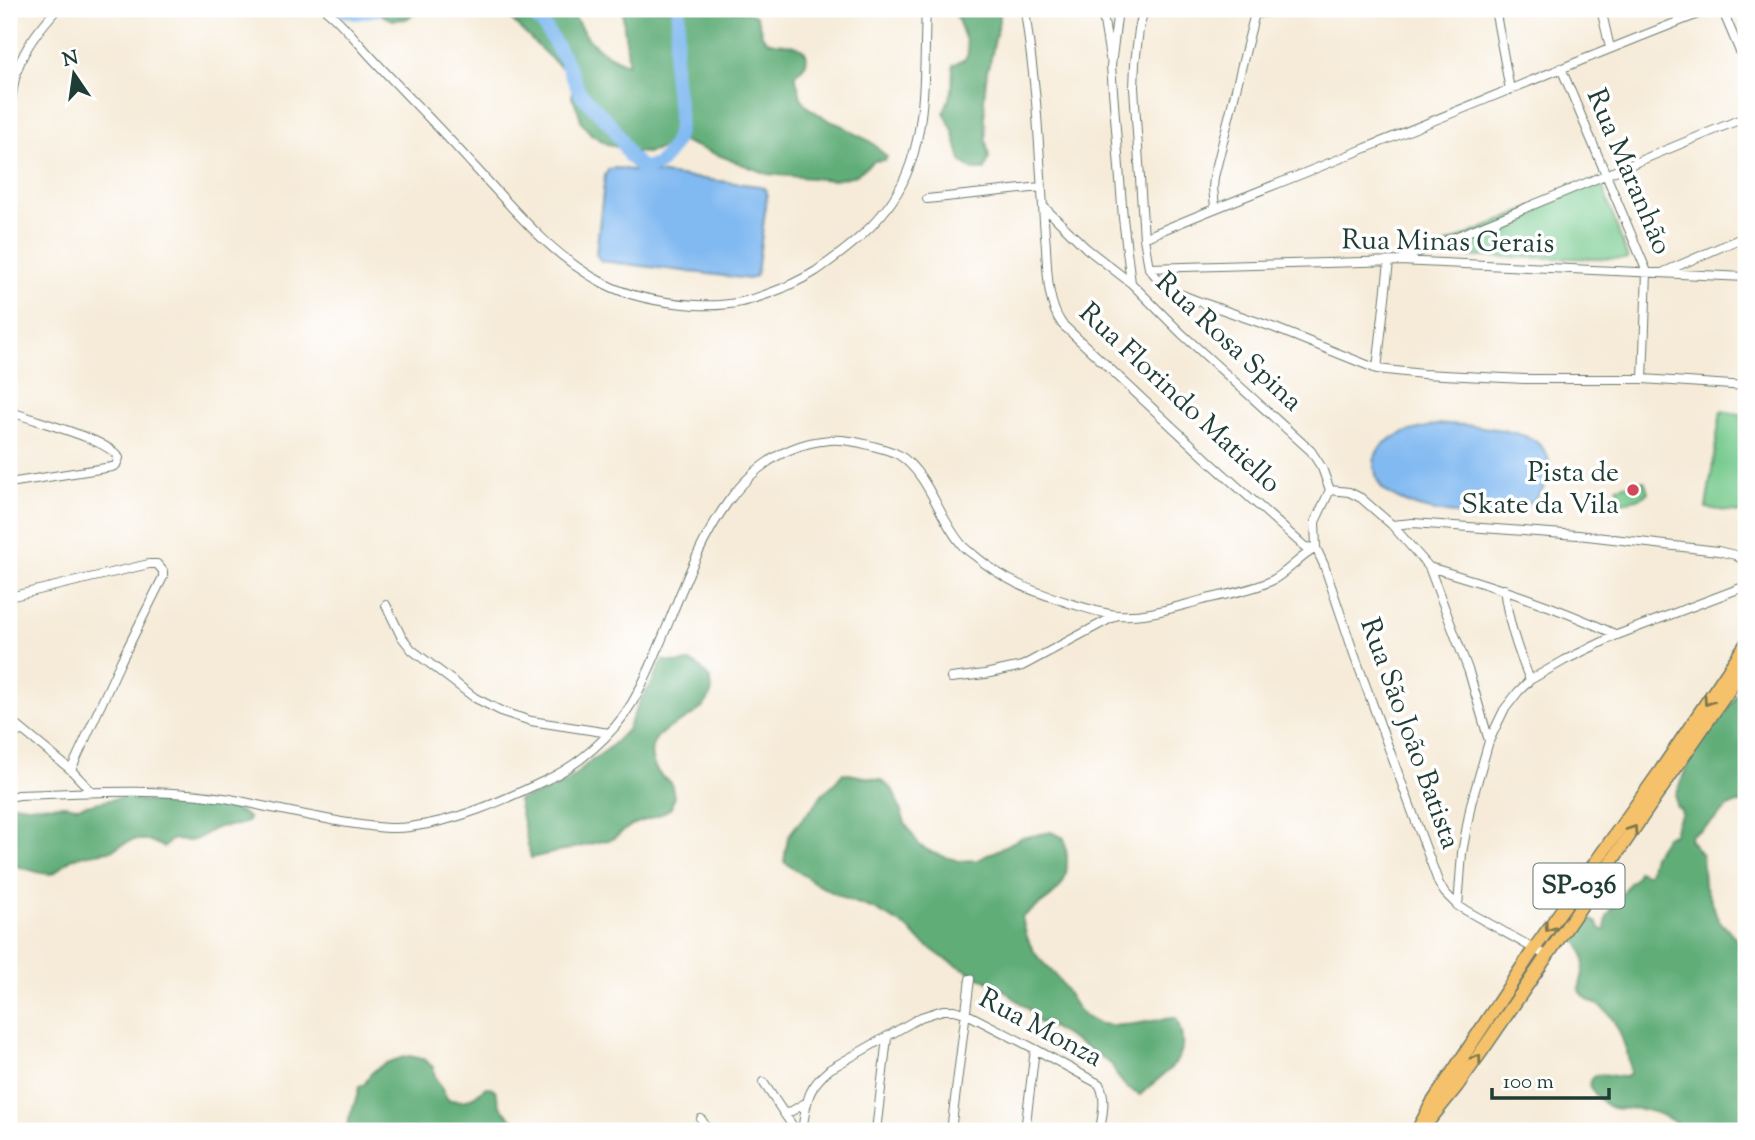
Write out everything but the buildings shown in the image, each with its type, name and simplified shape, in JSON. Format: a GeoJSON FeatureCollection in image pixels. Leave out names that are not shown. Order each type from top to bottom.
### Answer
{"type":"FeatureCollection","features":[{"type":"Feature","properties":{"kind":"main road","name":"SP-036"},"geometry":{"type":"LineString","coordinates":[[1418,1131],[1431,1105],[1534,948],[1746,645]]}},
{"type":"Feature","properties":{"kind":"main road","name":"SP-036"},"geometry":{"type":"LineString","coordinates":[[1418,1131],[1438,1111],[1464,1076],[1746,665]]}},
{"type":"Feature","properties":{"kind":"street"},"geometry":{"type":"LineString","coordinates":[[9,126],[11,97],[20,62],[35,34],[57,9]]}},
{"type":"Feature","properties":{"kind":"street"},"geometry":{"type":"LineString","coordinates":[[325,9],[508,204],[549,245],[578,269],[606,285],[639,296],[672,304],[713,306],[746,302],[807,278],[865,233],[888,206],[904,178],[915,149],[923,87],[926,9]]}},
{"type":"Feature","properties":{"kind":"street","name":"Rua Florindo Matiello"},"geometry":{"type":"LineString","coordinates":[[1025,9],[1037,113],[1050,290],[1053,307],[1062,324],[1305,547],[1316,548]]}},
{"type":"Feature","properties":{"kind":"street"},"geometry":{"type":"LineString","coordinates":[[1102,9],[1111,66]]}},
{"type":"Feature","properties":{"kind":"street","name":"Rua Rosa Spina"},"geometry":{"type":"LineString","coordinates":[[1118,9],[1111,66],[1122,218],[1131,283],[1182,334],[1311,451],[1322,468],[1330,490]]}},
{"type":"Feature","properties":{"kind":"street"},"geometry":{"type":"LineString","coordinates":[[1144,9],[1139,29],[1134,88],[1144,238],[1149,268],[1172,291],[1377,369],[1524,379],[1643,379],[1746,386]]}},
{"type":"Feature","properties":{"kind":"street"},"geometry":{"type":"LineString","coordinates":[[1215,207],[1214,177],[1255,12],[1290,9]]}},
{"type":"Feature","properties":{"kind":"street"},"geometry":{"type":"LineString","coordinates":[[1495,9],[1510,90]]}},
{"type":"Feature","properties":{"kind":"street"},"geometry":{"type":"LineString","coordinates":[[1601,9],[1610,48]]}},
{"type":"Feature","properties":{"kind":"street"},"geometry":{"type":"LineString","coordinates":[[1144,238],[1215,207],[1711,9]]}},
{"type":"Feature","properties":{"kind":"street"},"geometry":{"type":"LineString","coordinates":[[1722,9],[1746,66]]}},
{"type":"Feature","properties":{"kind":"street","name":"Rua Maranhão"},"geometry":{"type":"LineString","coordinates":[[1560,68],[1647,272],[1643,379]]}},
{"type":"Feature","properties":{"kind":"street"},"geometry":{"type":"LineString","coordinates":[[1377,369],[1394,261],[1746,117]]}},
{"type":"Feature","properties":{"kind":"street"},"geometry":{"type":"LineString","coordinates":[[927,199],[1041,187]]}},
{"type":"Feature","properties":{"kind":"street"},"geometry":{"type":"LineString","coordinates":[[1043,206],[1086,248],[1131,283]]}},
{"type":"Feature","properties":{"kind":"street"},"geometry":{"type":"LineString","coordinates":[[1661,273],[1746,236]]}},
{"type":"Feature","properties":{"kind":"street","name":"Rua Minas Gerais"},"geometry":{"type":"LineString","coordinates":[[1149,268],[1394,261],[1746,277]]}},
{"type":"Feature","properties":{"kind":"street"},"geometry":{"type":"LineString","coordinates":[[9,411],[80,435],[114,451],[119,458],[116,466],[112,467],[9,483]]}},
{"type":"Feature","properties":{"kind":"street"},"geometry":{"type":"LineString","coordinates":[[9,797],[92,792],[165,792],[220,797],[317,818],[370,826],[407,828],[454,818],[550,779],[576,762],[609,733],[631,705],[660,644],[694,560],[717,516],[754,471],[779,454],[799,445],[832,440],[858,442],[888,450],[903,458],[918,473],[962,545],[992,571],[1023,588],[1117,615],[1161,611],[1248,589],[1272,580],[1316,548]]}},
{"type":"Feature","properties":{"kind":"street"},"geometry":{"type":"LineString","coordinates":[[1330,490],[1349,492],[1361,498],[1392,525],[1429,567],[1469,673],[1489,741]]}},
{"type":"Feature","properties":{"kind":"street","name":"Rua São João Batista"},"geometry":{"type":"LineString","coordinates":[[1330,490],[1315,522],[1316,548],[1439,884],[1458,906],[1548,956]]}},
{"type":"Feature","properties":{"kind":"street"},"geometry":{"type":"LineString","coordinates":[[1392,525],[1413,523],[1578,535],[1718,551],[1735,555],[1746,562]]}},
{"type":"Feature","properties":{"kind":"street"},"geometry":{"type":"LineString","coordinates":[[9,597],[141,566],[153,564],[163,570],[163,577],[71,770]]}},
{"type":"Feature","properties":{"kind":"street"},"geometry":{"type":"LineString","coordinates":[[1429,567],[1504,589],[1617,635]]}},
{"type":"Feature","properties":{"kind":"street"},"geometry":{"type":"LineString","coordinates":[[1458,906],[1462,853],[1471,804],[1489,741],[1504,710],[1518,692],[1530,680],[1617,635],[1746,586]]}},
{"type":"Feature","properties":{"kind":"street"},"geometry":{"type":"LineString","coordinates":[[1504,589],[1508,619],[1530,680]]}},
{"type":"Feature","properties":{"kind":"street"},"geometry":{"type":"LineString","coordinates":[[386,605],[401,636],[412,650],[475,698],[503,712],[531,721],[609,733]]}},
{"type":"Feature","properties":{"kind":"street"},"geometry":{"type":"LineString","coordinates":[[951,678],[1022,666],[1117,615]]}},
{"type":"Feature","properties":{"kind":"street"},"geometry":{"type":"LineString","coordinates":[[9,719],[71,770],[92,792]]}},
{"type":"Feature","properties":{"kind":"street"},"geometry":{"type":"LineString","coordinates":[[9,733],[23,731]]}},
{"type":"Feature","properties":{"kind":"street"},"geometry":{"type":"LineString","coordinates":[[951,1131],[970,979]]}},
{"type":"Feature","properties":{"kind":"street","name":"Rua Monza"},"geometry":{"type":"LineString","coordinates":[[802,1131],[811,1088],[830,1069],[921,1017],[933,1012],[954,1010],[965,1013],[1099,1084],[1104,1098],[1100,1131]]}},
{"type":"Feature","properties":{"kind":"street"},"geometry":{"type":"LineString","coordinates":[[876,1131],[887,1038]]}},
{"type":"Feature","properties":{"kind":"street"},"geometry":{"type":"LineString","coordinates":[[1026,1131],[1035,1049]]}},
{"type":"Feature","properties":{"kind":"street"},"geometry":{"type":"LineString","coordinates":[[764,1082],[796,1131]]}},
{"type":"Feature","properties":{"kind":"street"},"geometry":{"type":"LineString","coordinates":[[785,1115],[807,1102]]}},
{"type":"Feature","properties":{"kind":"street"},"geometry":{"type":"LineString","coordinates":[[701,1119],[709,1131]]}},
{"type":"Feature","properties":{"kind":"green space"},"geometry":{"type":"Polygon","coordinates":[[[342,9],[421,9],[406,19],[392,20],[378,13],[356,16],[342,9]]]}},
{"type":"Feature","properties":{"kind":"green space"},"geometry":{"type":"Polygon","coordinates":[[[500,9],[571,9],[593,43],[608,55],[628,64],[624,9],[709,9],[753,14],[765,39],[793,45],[804,51],[806,63],[795,75],[806,106],[870,141],[887,157],[885,160],[874,161],[856,175],[833,180],[767,174],[682,141],[675,141],[647,153],[607,144],[591,134],[582,123],[572,97],[571,76],[500,9]]]}},
{"type":"Feature","properties":{"kind":"green space"},"geometry":{"type":"Polygon","coordinates":[[[954,9],[1001,11],[987,71],[984,98],[989,157],[985,170],[973,170],[961,161],[953,131],[944,112],[952,91],[953,65],[965,59],[968,54],[954,9]]]}},
{"type":"Feature","properties":{"kind":"green space"},"geometry":{"type":"Polygon","coordinates":[[[1600,179],[1628,259],[1417,256],[1600,179]]]}},
{"type":"Feature","properties":{"kind":"green space"},"geometry":{"type":"Polygon","coordinates":[[[1721,411],[1746,415],[1746,514],[1706,508],[1721,411]]]}},
{"type":"Feature","properties":{"kind":"green space","name":"Pista de Skate da Vila"},"geometry":{"type":"Polygon","coordinates":[[[1644,481],[1648,492],[1639,498],[1621,502],[1617,487],[1644,481]]]}},
{"type":"Feature","properties":{"kind":"green space"},"geometry":{"type":"Polygon","coordinates":[[[663,660],[696,665],[709,677],[712,688],[709,698],[701,708],[663,732],[652,748],[655,767],[661,776],[671,783],[674,796],[671,808],[632,825],[612,839],[531,858],[518,800],[569,781],[608,749],[627,730],[642,696],[650,687],[663,660]]]}},
{"type":"Feature","properties":{"kind":"green space"},"geometry":{"type":"Polygon","coordinates":[[[1746,678],[1746,803],[1729,807],[1690,835],[1689,839],[1702,855],[1704,884],[1717,918],[1746,950],[1746,1131],[1685,1131],[1662,1115],[1651,1111],[1608,1106],[1591,1088],[1591,1080],[1596,1075],[1626,1077],[1630,1073],[1622,1039],[1610,1015],[1585,997],[1579,989],[1584,958],[1576,940],[1589,921],[1596,922],[1605,930],[1607,916],[1636,878],[1638,871],[1649,873],[1653,856],[1666,836],[1674,834],[1682,814],[1676,806],[1676,795],[1693,750],[1723,717],[1746,678]]]}},
{"type":"Feature","properties":{"kind":"green space"},"geometry":{"type":"Polygon","coordinates":[[[843,773],[881,780],[893,790],[906,825],[920,846],[959,861],[978,860],[1021,838],[1051,832],[1064,838],[1067,854],[1065,878],[1054,894],[1022,917],[1030,945],[1060,981],[1078,1009],[1088,1018],[1099,1023],[1124,1025],[1176,1018],[1182,1044],[1176,1063],[1140,1095],[1127,1088],[1112,1065],[1053,1028],[1038,1022],[1028,1009],[1005,991],[942,957],[899,923],[818,885],[784,862],[788,837],[822,794],[843,773]]]}},
{"type":"Feature","properties":{"kind":"green space"},"geometry":{"type":"Polygon","coordinates":[[[148,793],[132,799],[211,804],[239,812],[249,819],[240,825],[215,828],[194,840],[172,839],[164,847],[148,840],[132,840],[109,851],[71,859],[52,874],[9,864],[9,806],[77,807],[148,793]]]}},
{"type":"Feature","properties":{"kind":"green space"},"geometry":{"type":"Polygon","coordinates":[[[409,1056],[423,1059],[433,1067],[435,1077],[448,1100],[464,1101],[486,1087],[495,1090],[500,1106],[517,1124],[517,1131],[345,1131],[359,1086],[365,1084],[372,1073],[382,1065],[409,1056]]]}},
{"type":"Feature","properties":{"kind":"water"},"geometry":{"type":"Polygon","coordinates":[[[609,169],[759,186],[765,189],[767,196],[757,273],[754,277],[749,279],[601,261],[596,254],[605,175],[609,169]]]}},
{"type":"Feature","properties":{"kind":"water"},"geometry":{"type":"Polygon","coordinates":[[[1441,424],[1503,430],[1535,441],[1546,452],[1550,468],[1543,489],[1531,502],[1516,510],[1502,514],[1466,515],[1410,504],[1383,489],[1375,470],[1375,458],[1379,449],[1396,436],[1441,424]]]}},
{"type":"Feature","properties":{"kind":"waterway"},"geometry":{"type":"LineString","coordinates":[[342,9],[356,13],[377,9]]}},
{"type":"Feature","properties":{"kind":"waterway"},"geometry":{"type":"LineString","coordinates":[[525,9],[543,24],[565,60],[580,93],[614,128],[630,157],[641,167],[657,165],[675,143],[678,132],[679,110],[674,63],[679,9]]}},
{"type":"Feature","properties":{"kind":"place","name":"Pista de Skate da Vila"},"geometry":{"type":"Point","coordinates":[1633,490]}}]}
